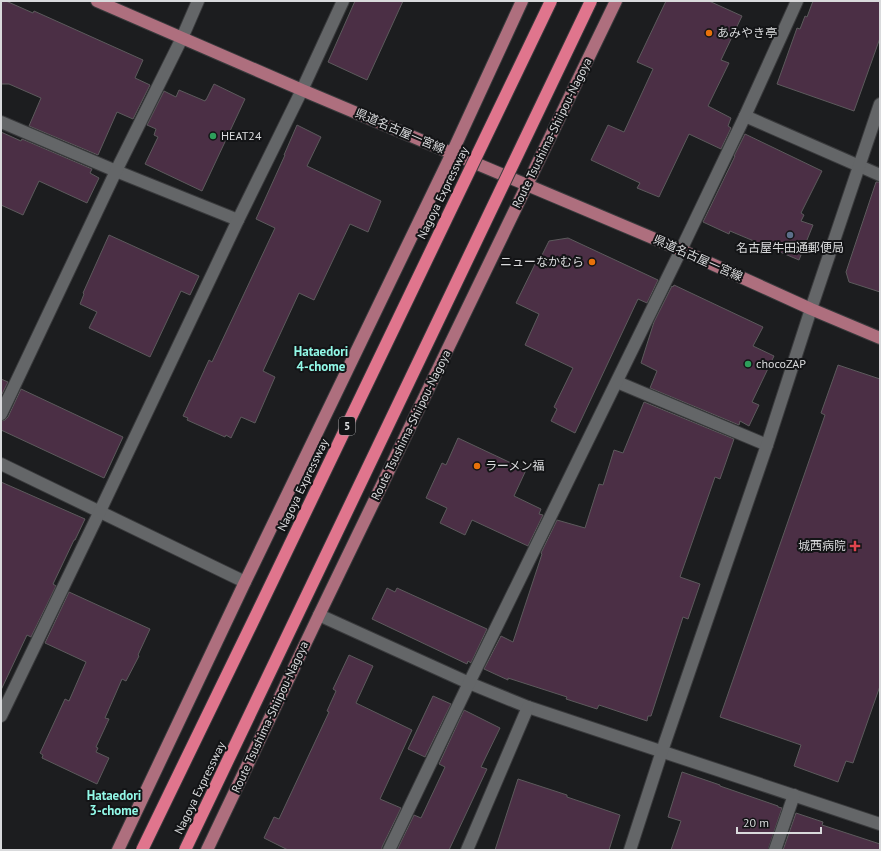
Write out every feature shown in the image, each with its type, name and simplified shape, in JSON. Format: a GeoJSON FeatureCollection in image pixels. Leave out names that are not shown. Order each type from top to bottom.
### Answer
{"type":"FeatureCollection","features":[{"type":"Feature","properties":{"kind":"highway","name":"Nagoya Expressway"},"geometry":{"type":"LineString","coordinates":[[142,850],[551,1]]}},
{"type":"Feature","properties":{"kind":"highway","name":"Nagoya Expressway"},"geometry":{"type":"LineString","coordinates":[[185,850],[302,609],[510,168],[591,1]]}},
{"type":"Feature","properties":{"kind":"main road","name":"県道名古屋一宮線"},"geometry":{"type":"LineString","coordinates":[[97,1],[302,90],[681,250],[810,309],[880,338]]}},
{"type":"Feature","properties":{"kind":"main road"},"geometry":{"type":"LineString","coordinates":[[118,850],[452,153],[522,1]]}},
{"type":"Feature","properties":{"kind":"main road","name":"Route Tsushima-Shiipou-Nagoya"},"geometry":{"type":"LineString","coordinates":[[207,850],[616,1]]}},
{"type":"Feature","properties":{"kind":"street"},"geometry":{"type":"LineString","coordinates":[[1,414],[116,171],[182,38],[198,1]]}},
{"type":"Feature","properties":{"kind":"street"},"geometry":{"type":"LineString","coordinates":[[1,716],[238,220],[302,90],[343,1]]}},
{"type":"Feature","properties":{"kind":"street"},"geometry":{"type":"LineString","coordinates":[[389,850],[681,250],[745,116],[797,1]]}},
{"type":"Feature","properties":{"kind":"street"},"geometry":{"type":"LineString","coordinates":[[630,850],[662,751],[768,444],[810,309],[880,104]]}},
{"type":"Feature","properties":{"kind":"street"},"geometry":{"type":"LineString","coordinates":[[745,116],[880,174]]}},
{"type":"Feature","properties":{"kind":"street"},"geometry":{"type":"LineString","coordinates":[[1,122],[116,171],[238,220]]}},
{"type":"Feature","properties":{"kind":"street"},"geometry":{"type":"LineString","coordinates":[[617,382],[768,444]]}},
{"type":"Feature","properties":{"kind":"street"},"geometry":{"type":"LineString","coordinates":[[1,464],[246,582]]}},
{"type":"Feature","properties":{"kind":"street"},"geometry":{"type":"LineString","coordinates":[[319,615],[470,683],[528,706],[880,824]]}},
{"type":"Feature","properties":{"kind":"street"},"geometry":{"type":"LineString","coordinates":[[467,850],[528,706]]}},
{"type":"Feature","properties":{"kind":"street"},"geometry":{"type":"LineString","coordinates":[[775,850],[794,795]]}},
{"type":"Feature","properties":{"kind":"building"},"geometry":{"type":"Polygon","coordinates":[[[1,1],[6,1],[33,13],[34,11],[143,60],[135,78],[150,85],[133,119],[117,112],[98,155],[29,126],[41,98],[9,84],[1,84],[1,1]]]}},
{"type":"Feature","properties":{"kind":"building"},"geometry":{"type":"Polygon","coordinates":[[[355,1],[403,1],[367,80],[328,62],[355,1]]]}},
{"type":"Feature","properties":{"kind":"building"},"geometry":{"type":"Polygon","coordinates":[[[666,1],[709,1],[742,16],[721,60],[729,63],[708,106],[731,118],[728,126],[731,128],[721,149],[689,134],[659,197],[637,188],[640,183],[591,160],[608,125],[624,132],[653,69],[637,62],[666,1]]]}},
{"type":"Feature","properties":{"kind":"building"},"geometry":{"type":"Polygon","coordinates":[[[813,1],[880,1],[880,38],[854,111],[777,84],[797,28],[800,29],[805,16],[807,17],[813,1]]]}},
{"type":"Feature","properties":{"kind":"building"},"geometry":{"type":"Polygon","coordinates":[[[214,84],[245,99],[202,191],[145,164],[158,137],[154,135],[156,129],[147,125],[164,91],[176,97],[179,90],[205,101],[214,84]]]}},
{"type":"Feature","properties":{"kind":"building"},"geometry":{"type":"Polygon","coordinates":[[[297,125],[321,137],[307,166],[381,201],[368,232],[350,224],[314,300],[299,293],[263,371],[275,377],[255,423],[241,417],[231,438],[226,435],[225,437],[187,420],[188,418],[183,416],[209,360],[212,362],[275,228],[256,219],[297,125]]]}},
{"type":"Feature","properties":{"kind":"building"},"geometry":{"type":"Polygon","coordinates":[[[1,132],[21,141],[22,139],[92,169],[90,173],[99,178],[87,203],[39,181],[23,215],[1,205],[1,132]]]}},
{"type":"Feature","properties":{"kind":"building"},"geometry":{"type":"Polygon","coordinates":[[[745,134],[822,171],[801,213],[804,215],[801,221],[813,225],[799,260],[730,231],[729,234],[703,222],[745,134]]]}},
{"type":"Feature","properties":{"kind":"building"},"geometry":{"type":"Polygon","coordinates":[[[876,182],[880,182],[880,292],[849,282],[846,272],[876,182]]]}},
{"type":"Feature","properties":{"kind":"building"},"geometry":{"type":"Polygon","coordinates":[[[109,235],[199,276],[190,295],[181,291],[150,357],[89,328],[97,312],[80,304],[84,294],[83,293],[109,235]]]}},
{"type":"Feature","properties":{"kind":"building"},"geometry":{"type":"Polygon","coordinates":[[[568,238],[658,280],[647,303],[638,299],[575,433],[551,421],[557,409],[554,407],[573,368],[525,345],[539,314],[516,303],[538,258],[540,259],[549,241],[568,238]]]}},
{"type":"Feature","properties":{"kind":"building"},"geometry":{"type":"Polygon","coordinates":[[[674,285],[763,327],[753,346],[774,356],[752,402],[759,405],[749,426],[740,421],[739,425],[650,388],[657,371],[641,363],[654,322],[672,286],[673,287],[674,285]]]}},
{"type":"Feature","properties":{"kind":"building"},"geometry":{"type":"Polygon","coordinates":[[[838,365],[880,379],[880,686],[853,763],[846,761],[838,782],[794,766],[801,745],[720,717],[825,415],[821,413],[838,365]]]}},
{"type":"Feature","properties":{"kind":"building"},"geometry":{"type":"Polygon","coordinates":[[[1,379],[8,382],[1,396],[1,379]]]}},
{"type":"Feature","properties":{"kind":"building"},"geometry":{"type":"Polygon","coordinates":[[[21,389],[123,437],[104,478],[1,430],[1,421],[8,417],[21,389]]]}},
{"type":"Feature","properties":{"kind":"building"},"geometry":{"type":"Polygon","coordinates":[[[644,402],[734,439],[720,479],[715,477],[680,577],[700,584],[688,619],[683,617],[651,716],[648,716],[647,721],[599,705],[597,709],[566,699],[567,697],[508,678],[508,680],[484,669],[501,636],[513,642],[542,554],[541,553],[557,520],[585,528],[599,484],[603,485],[614,450],[623,453],[644,402]]]}},
{"type":"Feature","properties":{"kind":"building"},"geometry":{"type":"Polygon","coordinates":[[[458,438],[526,470],[514,496],[541,509],[539,514],[543,515],[528,546],[472,520],[465,535],[440,523],[447,508],[426,498],[442,463],[446,465],[458,438]]]}},
{"type":"Feature","properties":{"kind":"building"},"geometry":{"type":"Polygon","coordinates":[[[1,482],[85,519],[53,584],[56,586],[31,637],[27,635],[1,690],[1,482]]]}},
{"type":"Feature","properties":{"kind":"building"},"geometry":{"type":"Polygon","coordinates":[[[387,588],[395,592],[397,588],[487,629],[471,663],[468,661],[467,664],[372,619],[387,588]]]}},
{"type":"Feature","properties":{"kind":"building"},"geometry":{"type":"Polygon","coordinates":[[[69,592],[150,629],[138,655],[139,656],[126,681],[122,679],[105,718],[109,719],[96,747],[98,748],[96,752],[109,758],[97,784],[42,758],[43,755],[40,753],[65,699],[69,701],[86,662],[45,643],[69,592]]]}},
{"type":"Feature","properties":{"kind":"building"},"geometry":{"type":"Polygon","coordinates":[[[349,655],[373,666],[356,703],[412,730],[380,799],[401,808],[382,847],[382,850],[288,850],[264,838],[274,817],[279,819],[329,712],[327,711],[336,691],[333,689],[349,655]]]}},
{"type":"Feature","properties":{"kind":"building"},"geometry":{"type":"Polygon","coordinates":[[[433,696],[451,704],[425,757],[408,749],[433,696]]]}},
{"type":"Feature","properties":{"kind":"building"},"geometry":{"type":"Polygon","coordinates":[[[464,710],[500,728],[481,767],[487,769],[449,850],[397,850],[414,815],[421,818],[445,767],[439,764],[464,710]]]}},
{"type":"Feature","properties":{"kind":"building"},"geometry":{"type":"Polygon","coordinates":[[[682,772],[782,808],[768,850],[671,850],[681,821],[668,817],[682,772]]]}},
{"type":"Feature","properties":{"kind":"building"},"geometry":{"type":"Polygon","coordinates":[[[518,779],[567,795],[567,797],[620,815],[609,850],[495,850],[518,779]]]}},
{"type":"Feature","properties":{"kind":"building"},"geometry":{"type":"Polygon","coordinates":[[[796,813],[823,822],[822,825],[880,844],[880,850],[783,850],[796,813]]]}},
{"type":"Feature","properties":{"kind":"place","name":"あみやき亭"},"geometry":{"type":"Point","coordinates":[709,33]}},
{"type":"Feature","properties":{"kind":"place","name":"HEAT24"},"geometry":{"type":"Point","coordinates":[213,136]}},
{"type":"Feature","properties":{"kind":"place","name":"名古屋牛田通郵便局"},"geometry":{"type":"Point","coordinates":[790,235]}},
{"type":"Feature","properties":{"kind":"place","name":"ニューなかむら"},"geometry":{"type":"Point","coordinates":[592,262]}},
{"type":"Feature","properties":{"kind":"place","name":"chocoZAP"},"geometry":{"type":"Point","coordinates":[748,364]}},
{"type":"Feature","properties":{"kind":"place","name":"ラーメン福"},"geometry":{"type":"Point","coordinates":[477,466]}},
{"type":"Feature","properties":{"kind":"place","name":"城西病院"},"geometry":{"type":"Point","coordinates":[855,546]}},
{"type":"Feature","properties":{"kind":"district","name":"Hataedori 4-chome"},"geometry":{"type":"Point","coordinates":[321,358]}},
{"type":"Feature","properties":{"kind":"district","name":"Hataedori 3-chome"},"geometry":{"type":"Point","coordinates":[114,802]}}]}
